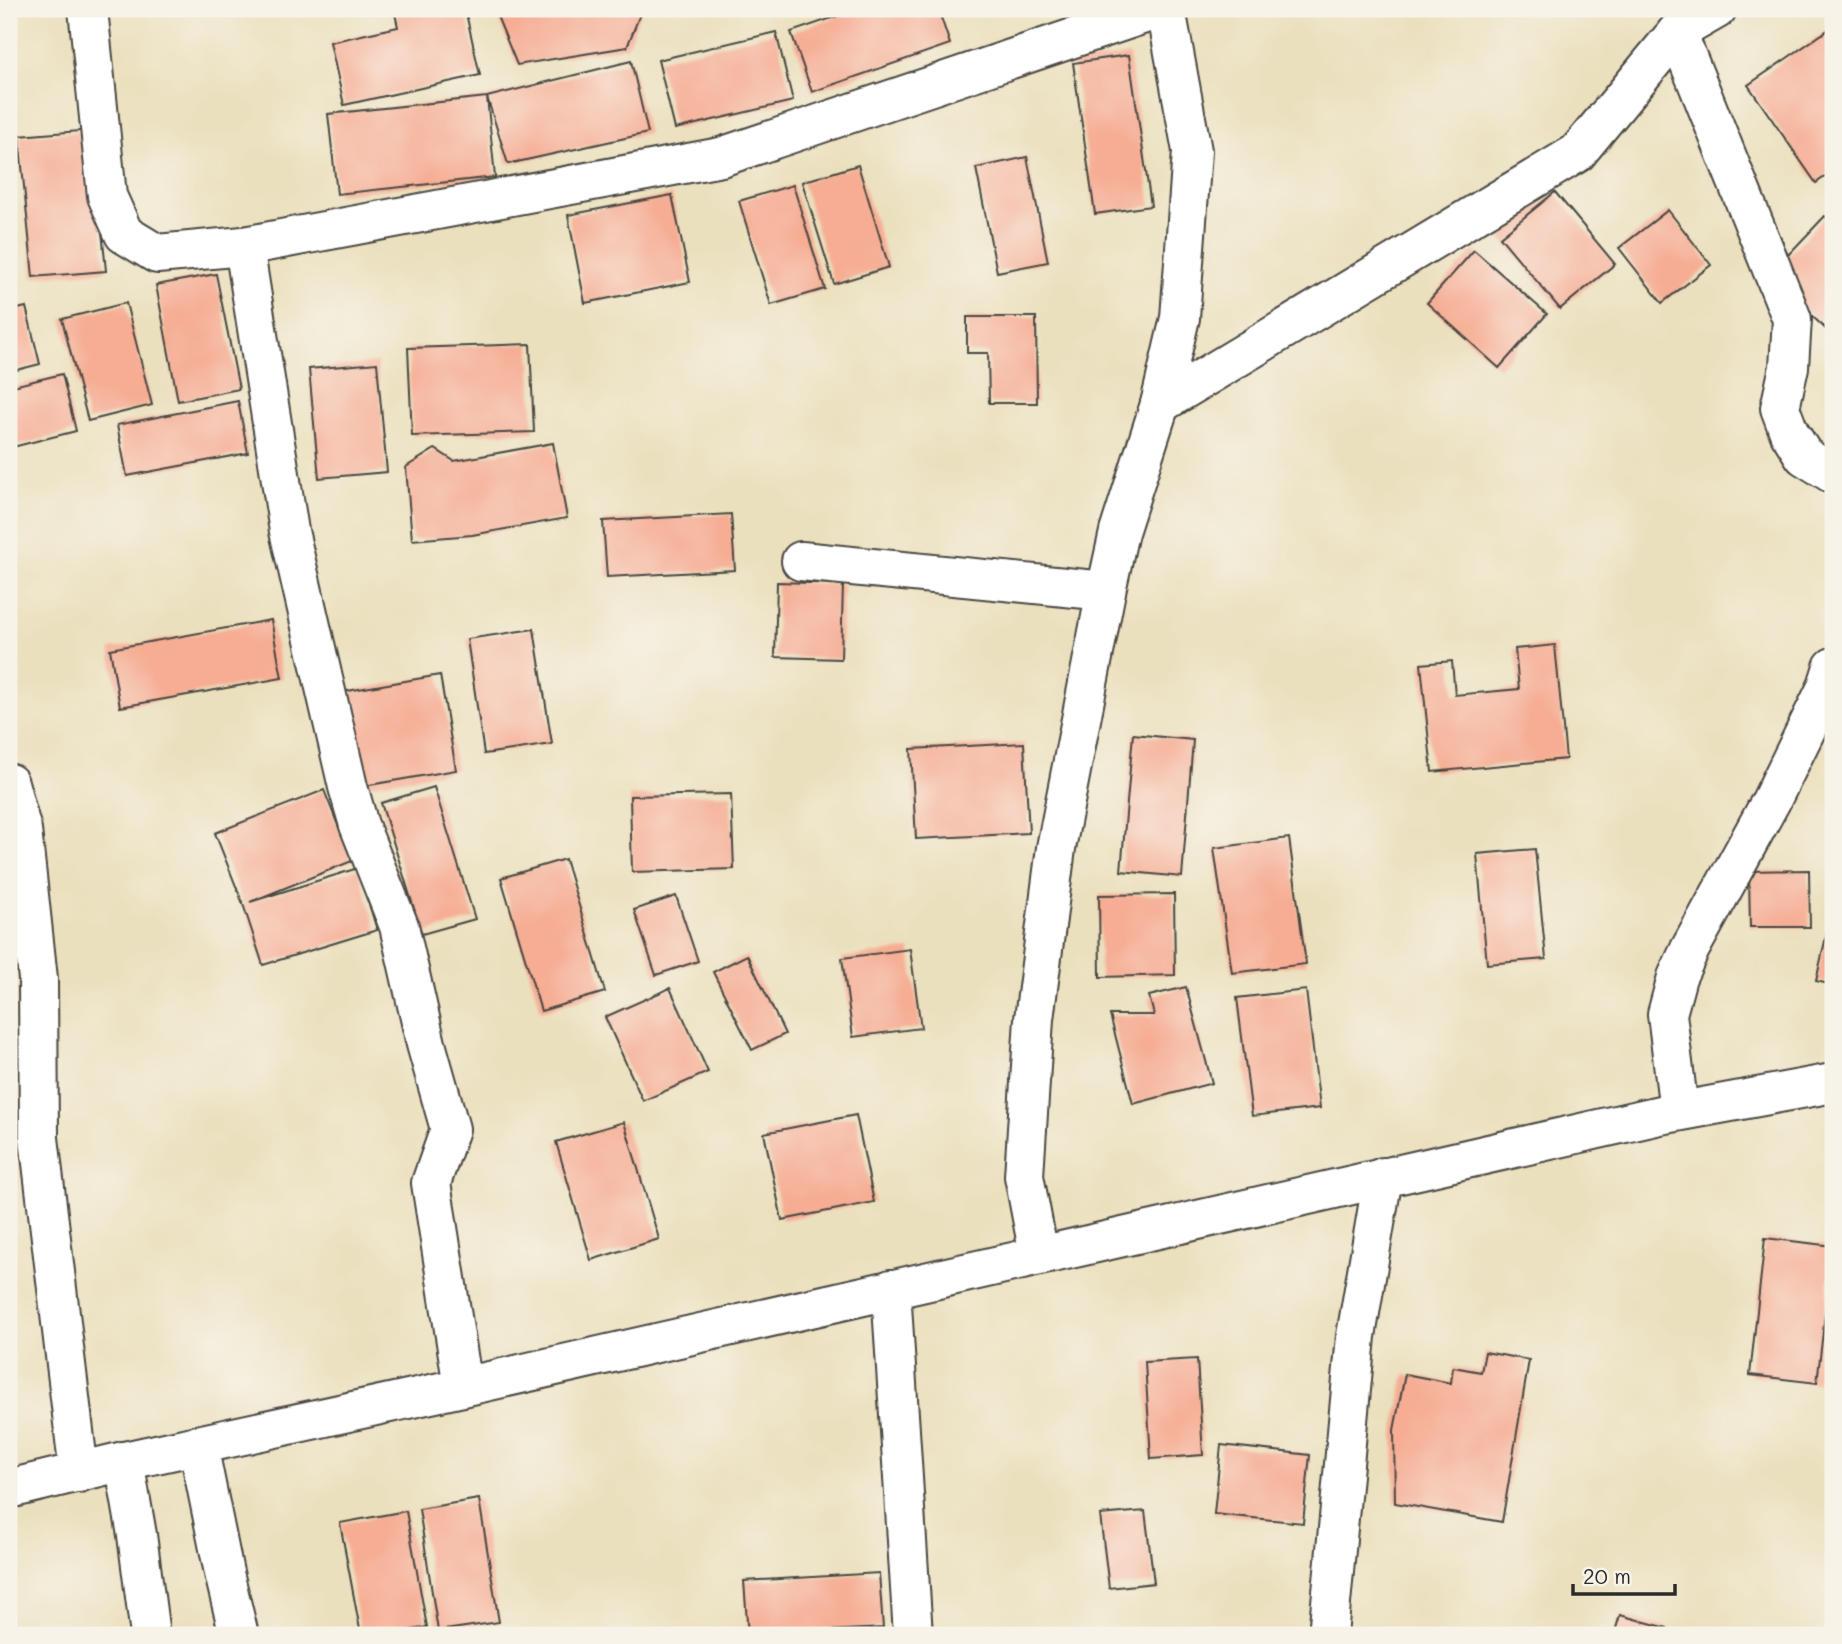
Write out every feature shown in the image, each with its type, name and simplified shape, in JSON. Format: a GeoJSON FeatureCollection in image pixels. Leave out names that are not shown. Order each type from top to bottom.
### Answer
{"type":"FeatureCollection","features":[{"type":"Feature","properties":{"kind":"street"},"geometry":{"type":"LineString","coordinates":[[88,9],[107,196],[124,234],[157,254],[244,246],[721,157],[1159,9]]}},
{"type":"Feature","properties":{"kind":"street"},"geometry":{"type":"LineString","coordinates":[[1039,1255],[1024,1176],[1034,1019],[1056,848],[1119,533],[1160,404],[1180,318],[1192,151],[1166,9]]}},
{"type":"Feature","properties":{"kind":"street"},"geometry":{"type":"LineString","coordinates":[[1160,404],[1577,153],[1677,32],[1717,9]]}},
{"type":"Feature","properties":{"kind":"street"},"geometry":{"type":"LineString","coordinates":[[1677,32],[1791,319],[1789,367],[1780,408],[1789,432],[1804,456],[1833,474]]}},
{"type":"Feature","properties":{"kind":"street"},"geometry":{"type":"LineString","coordinates":[[244,246],[289,531],[348,787],[359,825],[399,926],[426,1044],[450,1129],[431,1183],[463,1387]]}},
{"type":"Feature","properties":{"kind":"street"},"geometry":{"type":"LineString","coordinates":[[801,561],[1106,592]]}},
{"type":"Feature","properties":{"kind":"street"},"geometry":{"type":"LineString","coordinates":[[1679,1111],[1667,1014],[1676,977],[1771,801],[1826,689],[1833,667]]}},
{"type":"Feature","properties":{"kind":"street"},"geometry":{"type":"LineString","coordinates":[[9,783],[22,830],[38,979],[39,1138],[79,1473]]}},
{"type":"Feature","properties":{"kind":"street"},"geometry":{"type":"LineString","coordinates":[[9,1489],[1679,1111],[1833,1083]]}},
{"type":"Feature","properties":{"kind":"street"},"geometry":{"type":"LineString","coordinates":[[1328,1635],[1356,1336],[1383,1177]]}},
{"type":"Feature","properties":{"kind":"street"},"geometry":{"type":"LineString","coordinates":[[891,1289],[913,1635]]}},
{"type":"Feature","properties":{"kind":"street"},"geometry":{"type":"LineString","coordinates":[[198,1445],[239,1635]]}},
{"type":"Feature","properties":{"kind":"street"},"geometry":{"type":"LineString","coordinates":[[124,1461],[150,1635]]}},
{"type":"Feature","properties":{"kind":"building"},"geometry":{"type":"Polygon","coordinates":[[[394,9],[465,9],[480,75],[344,105],[330,42],[398,27],[394,9]]]}},
{"type":"Feature","properties":{"kind":"building"},"geometry":{"type":"Polygon","coordinates":[[[501,9],[642,9],[627,47],[517,65],[497,16],[501,9]]]}},
{"type":"Feature","properties":{"kind":"building"},"geometry":{"type":"Polygon","coordinates":[[[858,9],[938,9],[950,44],[812,92],[791,32],[858,9]]]}},
{"type":"Feature","properties":{"kind":"building"},"geometry":{"type":"Polygon","coordinates":[[[1828,30],[1833,37],[1833,171],[1816,183],[1748,85],[1828,30]]]}},
{"type":"Feature","properties":{"kind":"building"},"geometry":{"type":"Polygon","coordinates":[[[776,32],[793,101],[675,129],[658,60],[776,32]]]}},
{"type":"Feature","properties":{"kind":"building"},"geometry":{"type":"Polygon","coordinates":[[[1129,55],[1151,206],[1095,214],[1073,63],[1129,55]]]}},
{"type":"Feature","properties":{"kind":"building"},"geometry":{"type":"Polygon","coordinates":[[[631,61],[648,133],[508,164],[487,97],[631,61]]]}},
{"type":"Feature","properties":{"kind":"building"},"geometry":{"type":"Polygon","coordinates":[[[487,97],[495,177],[337,194],[328,114],[487,97]]]}},
{"type":"Feature","properties":{"kind":"building"},"geometry":{"type":"Polygon","coordinates":[[[92,130],[106,271],[33,277],[19,136],[92,130]]]}},
{"type":"Feature","properties":{"kind":"building"},"geometry":{"type":"Polygon","coordinates":[[[1027,157],[1048,262],[997,272],[976,168],[1027,157]]]}},
{"type":"Feature","properties":{"kind":"building"},"geometry":{"type":"Polygon","coordinates":[[[858,165],[889,267],[834,284],[802,182],[858,165]]]}},
{"type":"Feature","properties":{"kind":"building"},"geometry":{"type":"Polygon","coordinates":[[[793,185],[825,289],[771,305],[739,201],[793,185]]]}},
{"type":"Feature","properties":{"kind":"building"},"geometry":{"type":"Polygon","coordinates":[[[1555,192],[1615,264],[1560,309],[1500,237],[1555,192]]]}},
{"type":"Feature","properties":{"kind":"building"},"geometry":{"type":"Polygon","coordinates":[[[672,195],[690,282],[585,303],[568,215],[672,195]]]}},
{"type":"Feature","properties":{"kind":"building"},"geometry":{"type":"Polygon","coordinates":[[[1668,210],[1711,265],[1662,303],[1619,248],[1668,210]]]}},
{"type":"Feature","properties":{"kind":"building"},"geometry":{"type":"Polygon","coordinates":[[[1825,216],[1833,224],[1831,334],[1769,275],[1825,216]]]}},
{"type":"Feature","properties":{"kind":"building"},"geometry":{"type":"Polygon","coordinates":[[[1474,250],[1547,314],[1499,368],[1427,303],[1474,250]]]}},
{"type":"Feature","properties":{"kind":"building"},"geometry":{"type":"Polygon","coordinates":[[[216,274],[239,389],[178,401],[156,285],[216,274]]]}},
{"type":"Feature","properties":{"kind":"building"},"geometry":{"type":"Polygon","coordinates":[[[126,303],[152,405],[88,421],[62,319],[126,303]]]}},
{"type":"Feature","properties":{"kind":"building"},"geometry":{"type":"Polygon","coordinates":[[[26,307],[40,364],[9,372],[9,311],[26,307]]]}},
{"type":"Feature","properties":{"kind":"building"},"geometry":{"type":"Polygon","coordinates":[[[967,317],[1036,317],[1037,403],[989,403],[988,353],[967,353],[967,317]]]}},
{"type":"Feature","properties":{"kind":"building"},"geometry":{"type":"Polygon","coordinates":[[[530,344],[534,432],[412,436],[408,348],[530,344]]]}},
{"type":"Feature","properties":{"kind":"building"},"geometry":{"type":"Polygon","coordinates":[[[377,363],[387,472],[319,478],[309,369],[377,363]]]}},
{"type":"Feature","properties":{"kind":"building"},"geometry":{"type":"Polygon","coordinates":[[[62,374],[76,431],[9,448],[9,387],[62,374]]]}},
{"type":"Feature","properties":{"kind":"building"},"geometry":{"type":"Polygon","coordinates":[[[238,401],[248,453],[127,476],[117,425],[238,401]]]}},
{"type":"Feature","properties":{"kind":"building"},"geometry":{"type":"Polygon","coordinates":[[[553,443],[567,518],[472,535],[412,540],[406,467],[435,449],[454,461],[553,443]]]}},
{"type":"Feature","properties":{"kind":"building"},"geometry":{"type":"Polygon","coordinates":[[[731,514],[735,570],[607,577],[603,521],[731,514]]]}},
{"type":"Feature","properties":{"kind":"building"},"geometry":{"type":"Polygon","coordinates":[[[777,582],[843,584],[841,659],[775,657],[777,582]]]}},
{"type":"Feature","properties":{"kind":"building"},"geometry":{"type":"Polygon","coordinates":[[[271,620],[282,678],[120,707],[110,649],[271,620]]]}},
{"type":"Feature","properties":{"kind":"building"},"geometry":{"type":"Polygon","coordinates":[[[534,629],[552,744],[484,754],[467,639],[534,629]]]}},
{"type":"Feature","properties":{"kind":"building"},"geometry":{"type":"Polygon","coordinates":[[[1555,645],[1566,759],[1432,772],[1421,664],[1452,661],[1455,695],[1519,689],[1515,649],[1555,645]]]}},
{"type":"Feature","properties":{"kind":"building"},"geometry":{"type":"Polygon","coordinates":[[[440,675],[456,770],[358,787],[341,692],[440,675]]]}},
{"type":"Feature","properties":{"kind":"building"},"geometry":{"type":"Polygon","coordinates":[[[1133,734],[1193,740],[1182,877],[1121,871],[1133,734]]]}},
{"type":"Feature","properties":{"kind":"building"},"geometry":{"type":"Polygon","coordinates":[[[1024,743],[1029,833],[916,839],[911,749],[1024,743]]]}},
{"type":"Feature","properties":{"kind":"building"},"geometry":{"type":"Polygon","coordinates":[[[434,787],[475,919],[422,934],[381,803],[434,787]]]}},
{"type":"Feature","properties":{"kind":"building"},"geometry":{"type":"Polygon","coordinates":[[[324,790],[352,861],[250,902],[358,868],[377,930],[263,965],[215,833],[324,790]]]}},
{"type":"Feature","properties":{"kind":"building"},"geometry":{"type":"Polygon","coordinates":[[[731,794],[734,869],[632,872],[630,796],[731,794]]]}},
{"type":"Feature","properties":{"kind":"building"},"geometry":{"type":"Polygon","coordinates":[[[1289,838],[1306,964],[1232,973],[1214,848],[1289,838]]]}},
{"type":"Feature","properties":{"kind":"building"},"geometry":{"type":"Polygon","coordinates":[[[1535,849],[1546,959],[1487,964],[1477,854],[1535,849]]]}},
{"type":"Feature","properties":{"kind":"building"},"geometry":{"type":"Polygon","coordinates":[[[565,859],[605,992],[541,1011],[501,878],[565,859]]]}},
{"type":"Feature","properties":{"kind":"building"},"geometry":{"type":"Polygon","coordinates":[[[1809,870],[1810,927],[1750,927],[1749,871],[1809,870]]]}},
{"type":"Feature","properties":{"kind":"building"},"geometry":{"type":"Polygon","coordinates":[[[1174,894],[1175,975],[1100,977],[1099,895],[1174,894]]]}},
{"type":"Feature","properties":{"kind":"building"},"geometry":{"type":"Polygon","coordinates":[[[676,896],[698,961],[656,975],[634,910],[676,896]]]}},
{"type":"Feature","properties":{"kind":"building"},"geometry":{"type":"Polygon","coordinates":[[[1833,910],[1833,985],[1816,981],[1833,910]]]}},
{"type":"Feature","properties":{"kind":"building"},"geometry":{"type":"Polygon","coordinates":[[[910,949],[921,1028],[853,1037],[842,958],[910,949]]]}},
{"type":"Feature","properties":{"kind":"building"},"geometry":{"type":"Polygon","coordinates":[[[747,955],[785,1034],[752,1050],[713,972],[747,955]]]}},
{"type":"Feature","properties":{"kind":"building"},"geometry":{"type":"Polygon","coordinates":[[[1186,987],[1212,1083],[1133,1104],[1110,1015],[1154,1015],[1149,996],[1186,987]]]}},
{"type":"Feature","properties":{"kind":"building"},"geometry":{"type":"Polygon","coordinates":[[[670,988],[708,1072],[643,1101],[605,1017],[670,988]]]}},
{"type":"Feature","properties":{"kind":"building"},"geometry":{"type":"Polygon","coordinates":[[[1306,990],[1320,1108],[1252,1116],[1237,998],[1306,990]]]}},
{"type":"Feature","properties":{"kind":"building"},"geometry":{"type":"Polygon","coordinates":[[[856,1115],[874,1202],[782,1220],[764,1133],[856,1115]]]}},
{"type":"Feature","properties":{"kind":"building"},"geometry":{"type":"Polygon","coordinates":[[[624,1122],[659,1239],[591,1260],[556,1142],[624,1122]]]}},
{"type":"Feature","properties":{"kind":"building"},"geometry":{"type":"Polygon","coordinates":[[[1765,1238],[1833,1246],[1817,1383],[1750,1375],[1765,1238]]]}},
{"type":"Feature","properties":{"kind":"building"},"geometry":{"type":"Polygon","coordinates":[[[1485,1352],[1529,1360],[1502,1522],[1395,1503],[1394,1430],[1405,1374],[1451,1383],[1453,1367],[1481,1372],[1485,1352]]]}},
{"type":"Feature","properties":{"kind":"building"},"geometry":{"type":"Polygon","coordinates":[[[1197,1359],[1203,1455],[1151,1459],[1145,1362],[1197,1359]]]}},
{"type":"Feature","properties":{"kind":"building"},"geometry":{"type":"Polygon","coordinates":[[[1221,1445],[1310,1455],[1303,1523],[1214,1514],[1221,1445]]]}},
{"type":"Feature","properties":{"kind":"building"},"geometry":{"type":"Polygon","coordinates":[[[479,1499],[499,1622],[438,1631],[419,1509],[479,1499]]]}},
{"type":"Feature","properties":{"kind":"building"},"geometry":{"type":"Polygon","coordinates":[[[406,1511],[427,1627],[385,1635],[361,1635],[340,1523],[406,1511]]]}},
{"type":"Feature","properties":{"kind":"building"},"geometry":{"type":"Polygon","coordinates":[[[1145,1511],[1154,1583],[1109,1588],[1100,1515],[1145,1511]]]}},
{"type":"Feature","properties":{"kind":"building"},"geometry":{"type":"Polygon","coordinates":[[[879,1573],[883,1628],[748,1635],[744,1581],[879,1573]]]}},
{"type":"Feature","properties":{"kind":"building"},"geometry":{"type":"Polygon","coordinates":[[[1620,1615],[1667,1628],[1665,1635],[1614,1635],[1620,1615]]]}}]}
